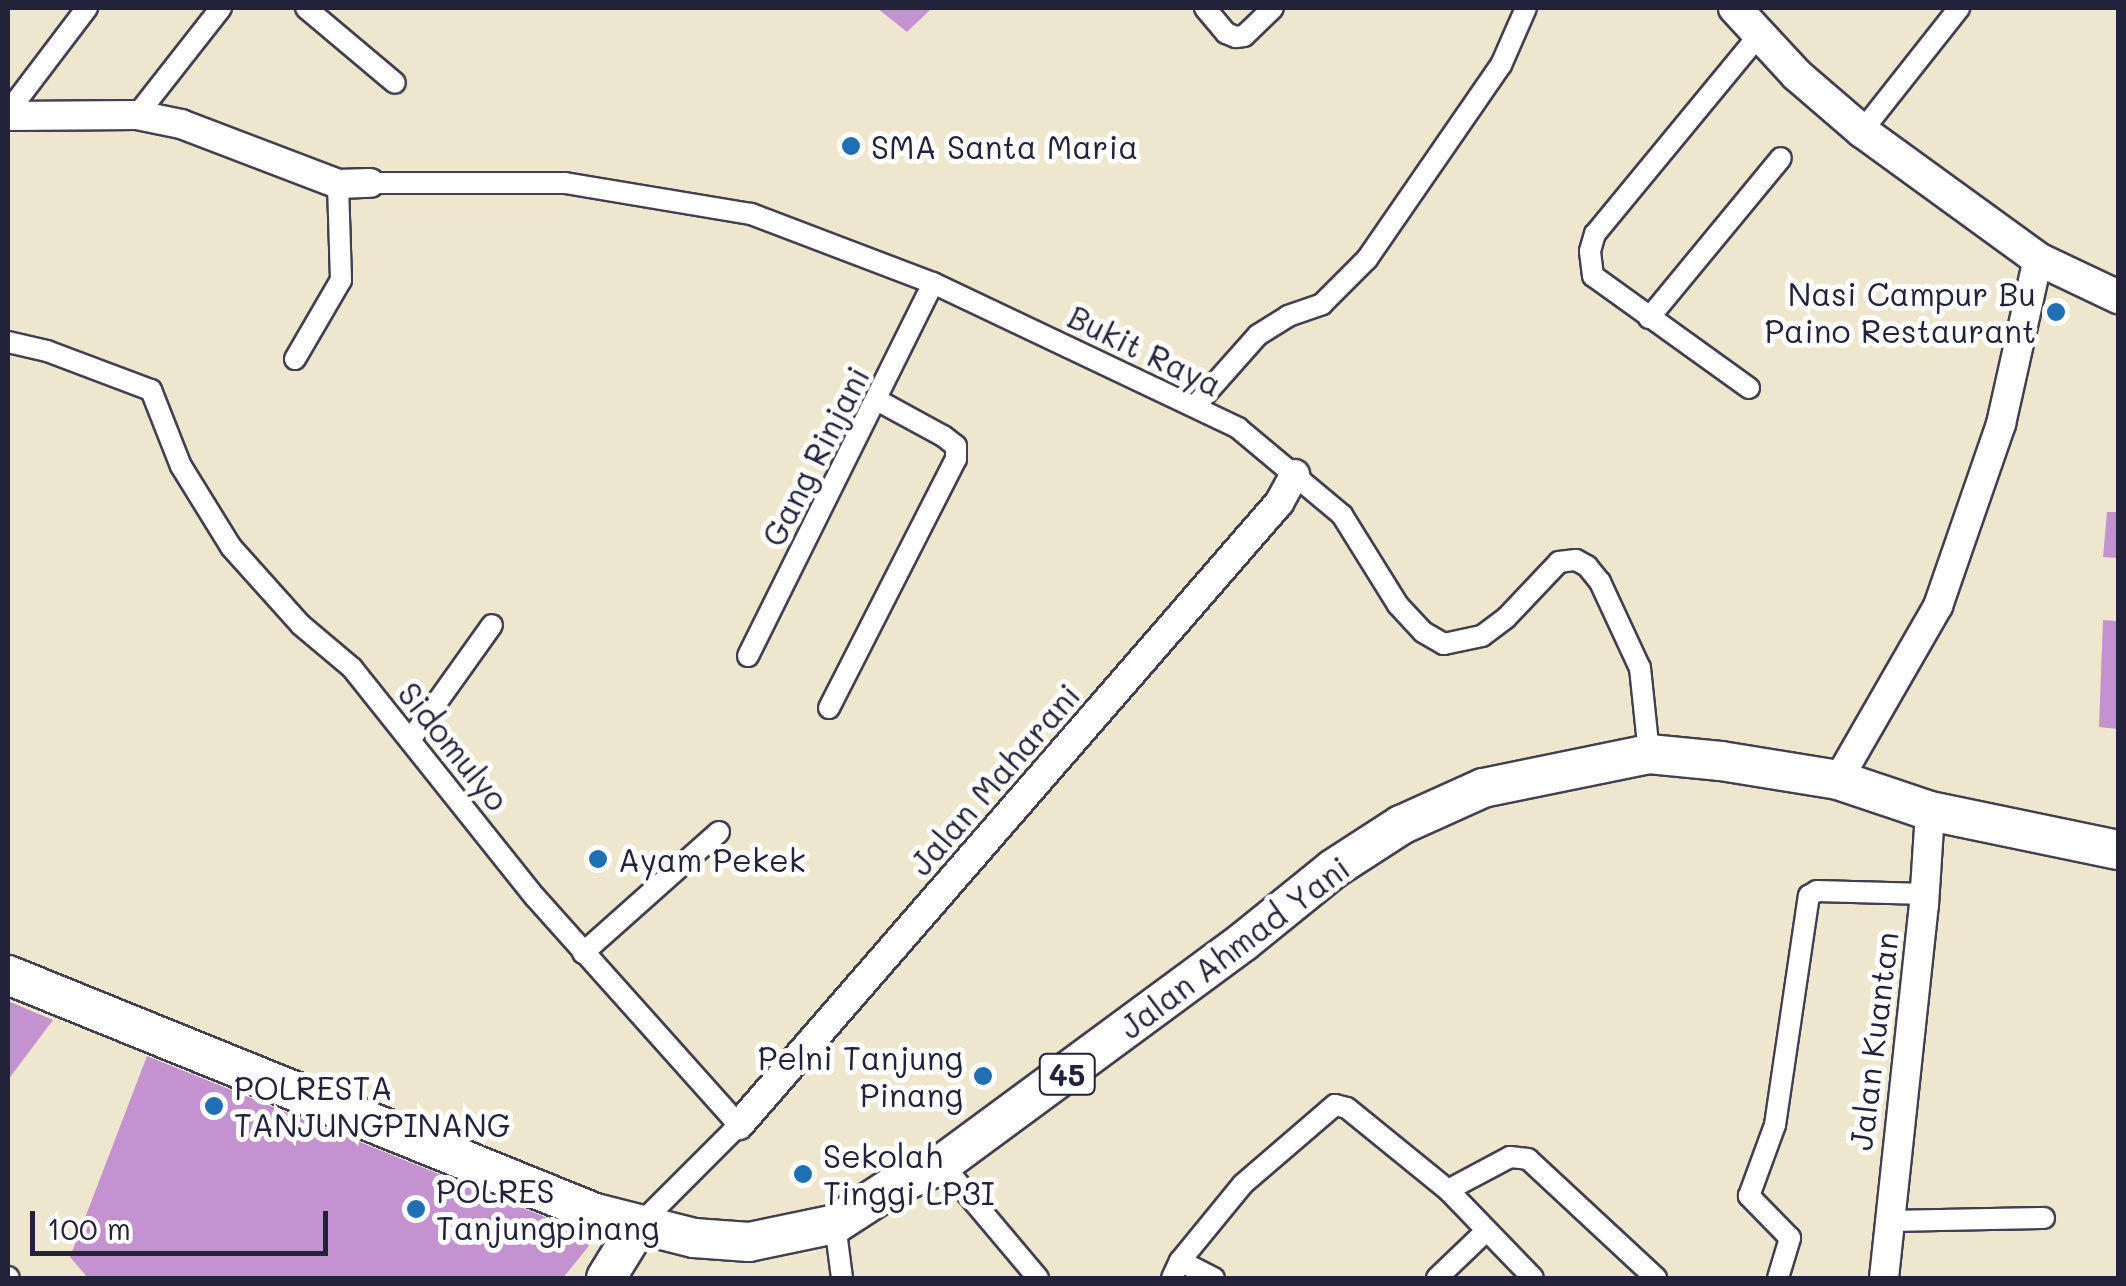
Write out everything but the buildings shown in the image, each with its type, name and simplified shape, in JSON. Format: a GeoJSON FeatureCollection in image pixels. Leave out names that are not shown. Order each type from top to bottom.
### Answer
{"type":"FeatureCollection","features":[{"type":"Feature","properties":{"kind":"highway","name":"Jalan Ahmad Yani"},"geometry":{"type":"LineString","coordinates":[[8,975],[577,1206],[638,1226],[694,1238],[749,1242],[835,1224],[892,1187],[942,1164],[1166,1000],[1333,869],[1401,825],[1484,788],[1649,754],[1838,780],[1930,811],[2118,850]]}},
{"type":"Feature","properties":{"kind":"highway"},"geometry":{"type":"LineString","coordinates":[[606,1278],[638,1226]]}},
{"type":"Feature","properties":{"kind":"main road"},"geometry":{"type":"LineString","coordinates":[[1735,8],[1862,132],[2038,258],[2118,297]]}},
{"type":"Feature","properties":{"kind":"street"},"geometry":{"type":"LineString","coordinates":[[8,114],[88,8]]}},
{"type":"Feature","properties":{"kind":"street"},"geometry":{"type":"LineString","coordinates":[[137,115],[221,8]]}},
{"type":"Feature","properties":{"kind":"street"},"geometry":{"type":"LineString","coordinates":[[306,8],[396,82]]}},
{"type":"Feature","properties":{"kind":"street"},"geometry":{"type":"LineString","coordinates":[[1205,8],[1226,33],[1236,37],[1244,36],[1273,8]]}},
{"type":"Feature","properties":{"kind":"street"},"geometry":{"type":"LineString","coordinates":[[1195,406],[1258,335],[1288,316],[1322,304],[1367,259],[1502,65],[1526,8]]}},
{"type":"Feature","properties":{"kind":"street"},"geometry":{"type":"LineString","coordinates":[[1862,132],[1959,8]]}},
{"type":"Feature","properties":{"kind":"street"},"geometry":{"type":"LineString","coordinates":[[1750,388],[1593,276],[1590,251],[1595,234],[1759,35]]}},
{"type":"Feature","properties":{"kind":"street"},"geometry":{"type":"LineString","coordinates":[[8,114],[137,115],[181,124],[338,184],[370,183]]}},
{"type":"Feature","properties":{"kind":"street"},"geometry":{"type":"LineString","coordinates":[[1649,318],[1781,158]]}},
{"type":"Feature","properties":{"kind":"street","name":"Bukit Raya"},"geometry":{"type":"LineString","coordinates":[[370,183],[565,183],[752,214],[933,283],[1238,428],[1342,515],[1398,605],[1423,632],[1444,644],[1482,636],[1506,618],[1558,562],[1576,560],[1588,566],[1640,668],[1649,754]]}},
{"type":"Feature","properties":{"kind":"street"},"geometry":{"type":"LineString","coordinates":[[295,360],[341,280],[338,184]]}},
{"type":"Feature","properties":{"kind":"street"},"geometry":{"type":"LineString","coordinates":[[1838,780],[1938,606],[2001,424],[2038,258]]}},
{"type":"Feature","properties":{"kind":"street","name":"Gang Rinjani"},"geometry":{"type":"LineString","coordinates":[[748,656],[933,283]]}},
{"type":"Feature","properties":{"kind":"street","name":"Sidomulyo"},"geometry":{"type":"LineString","coordinates":[[8,342],[152,390],[181,466],[231,547],[302,624],[352,668],[582,953],[739,1124]]}},
{"type":"Feature","properties":{"kind":"street"},"geometry":{"type":"LineString","coordinates":[[829,708],[956,459],[956,446],[943,436],[878,400]]}},
{"type":"Feature","properties":{"kind":"street","name":"Jalan Maharani"},"geometry":{"type":"LineString","coordinates":[[739,1124],[1266,518],[1295,474]]}},
{"type":"Feature","properties":{"kind":"street"},"geometry":{"type":"LineString","coordinates":[[410,740],[492,625]]}},
{"type":"Feature","properties":{"kind":"street","name":"Jalan Kuantan"},"geometry":{"type":"LineString","coordinates":[[1884,1278],[1887,1221],[1925,894],[1930,811]]}},
{"type":"Feature","properties":{"kind":"street"},"geometry":{"type":"LineString","coordinates":[[582,953],[719,832]]}},
{"type":"Feature","properties":{"kind":"street"},"geometry":{"type":"LineString","coordinates":[[1778,1278],[1790,1238],[1749,1196],[1776,1126],[1809,896],[1817,891],[1925,894]]}},
{"type":"Feature","properties":{"kind":"street"},"geometry":{"type":"LineString","coordinates":[[1214,1278],[1176,1270],[1243,1184],[1335,1105],[1347,1108],[1448,1190],[1533,1278]]}},
{"type":"Feature","properties":{"kind":"street"},"geometry":{"type":"LineString","coordinates":[[638,1226],[739,1124]]}},
{"type":"Feature","properties":{"kind":"street"},"geometry":{"type":"LineString","coordinates":[[1448,1190],[1510,1157],[1528,1160],[1656,1278]]}},
{"type":"Feature","properties":{"kind":"street"},"geometry":{"type":"LineString","coordinates":[[942,1164],[1038,1278]]}},
{"type":"Feature","properties":{"kind":"street"},"geometry":{"type":"LineString","coordinates":[[1887,1221],[2044,1218]]}},
{"type":"Feature","properties":{"kind":"street"},"geometry":{"type":"LineString","coordinates":[[835,1224],[842,1278]]}},
{"type":"Feature","properties":{"kind":"street"},"geometry":{"type":"LineString","coordinates":[[1437,1278],[1486,1231]]}},
{"type":"Feature","properties":{"kind":"place","name":"SMA Santa Maria"},"geometry":{"type":"Point","coordinates":[851,146]}},
{"type":"Feature","properties":{"kind":"place","name":"Nasi Campur Bu Paino Restaurant"},"geometry":{"type":"Point","coordinates":[2056,312]}},
{"type":"Feature","properties":{"kind":"place","name":"Ayam Pekek"},"geometry":{"type":"Point","coordinates":[598,859]}},
{"type":"Feature","properties":{"kind":"place","name":"Pelni Tanjung Pinang"},"geometry":{"type":"Point","coordinates":[983,1076]}},
{"type":"Feature","properties":{"kind":"place","name":"POLRESTA TANJUNGPINANG"},"geometry":{"type":"Point","coordinates":[214,1106]}},
{"type":"Feature","properties":{"kind":"place","name":"Sekolah Tinggi LP3I"},"geometry":{"type":"Point","coordinates":[803,1174]}},
{"type":"Feature","properties":{"kind":"place","name":"POLRES Tanjungpinang"},"geometry":{"type":"Point","coordinates":[416,1209]}}]}
